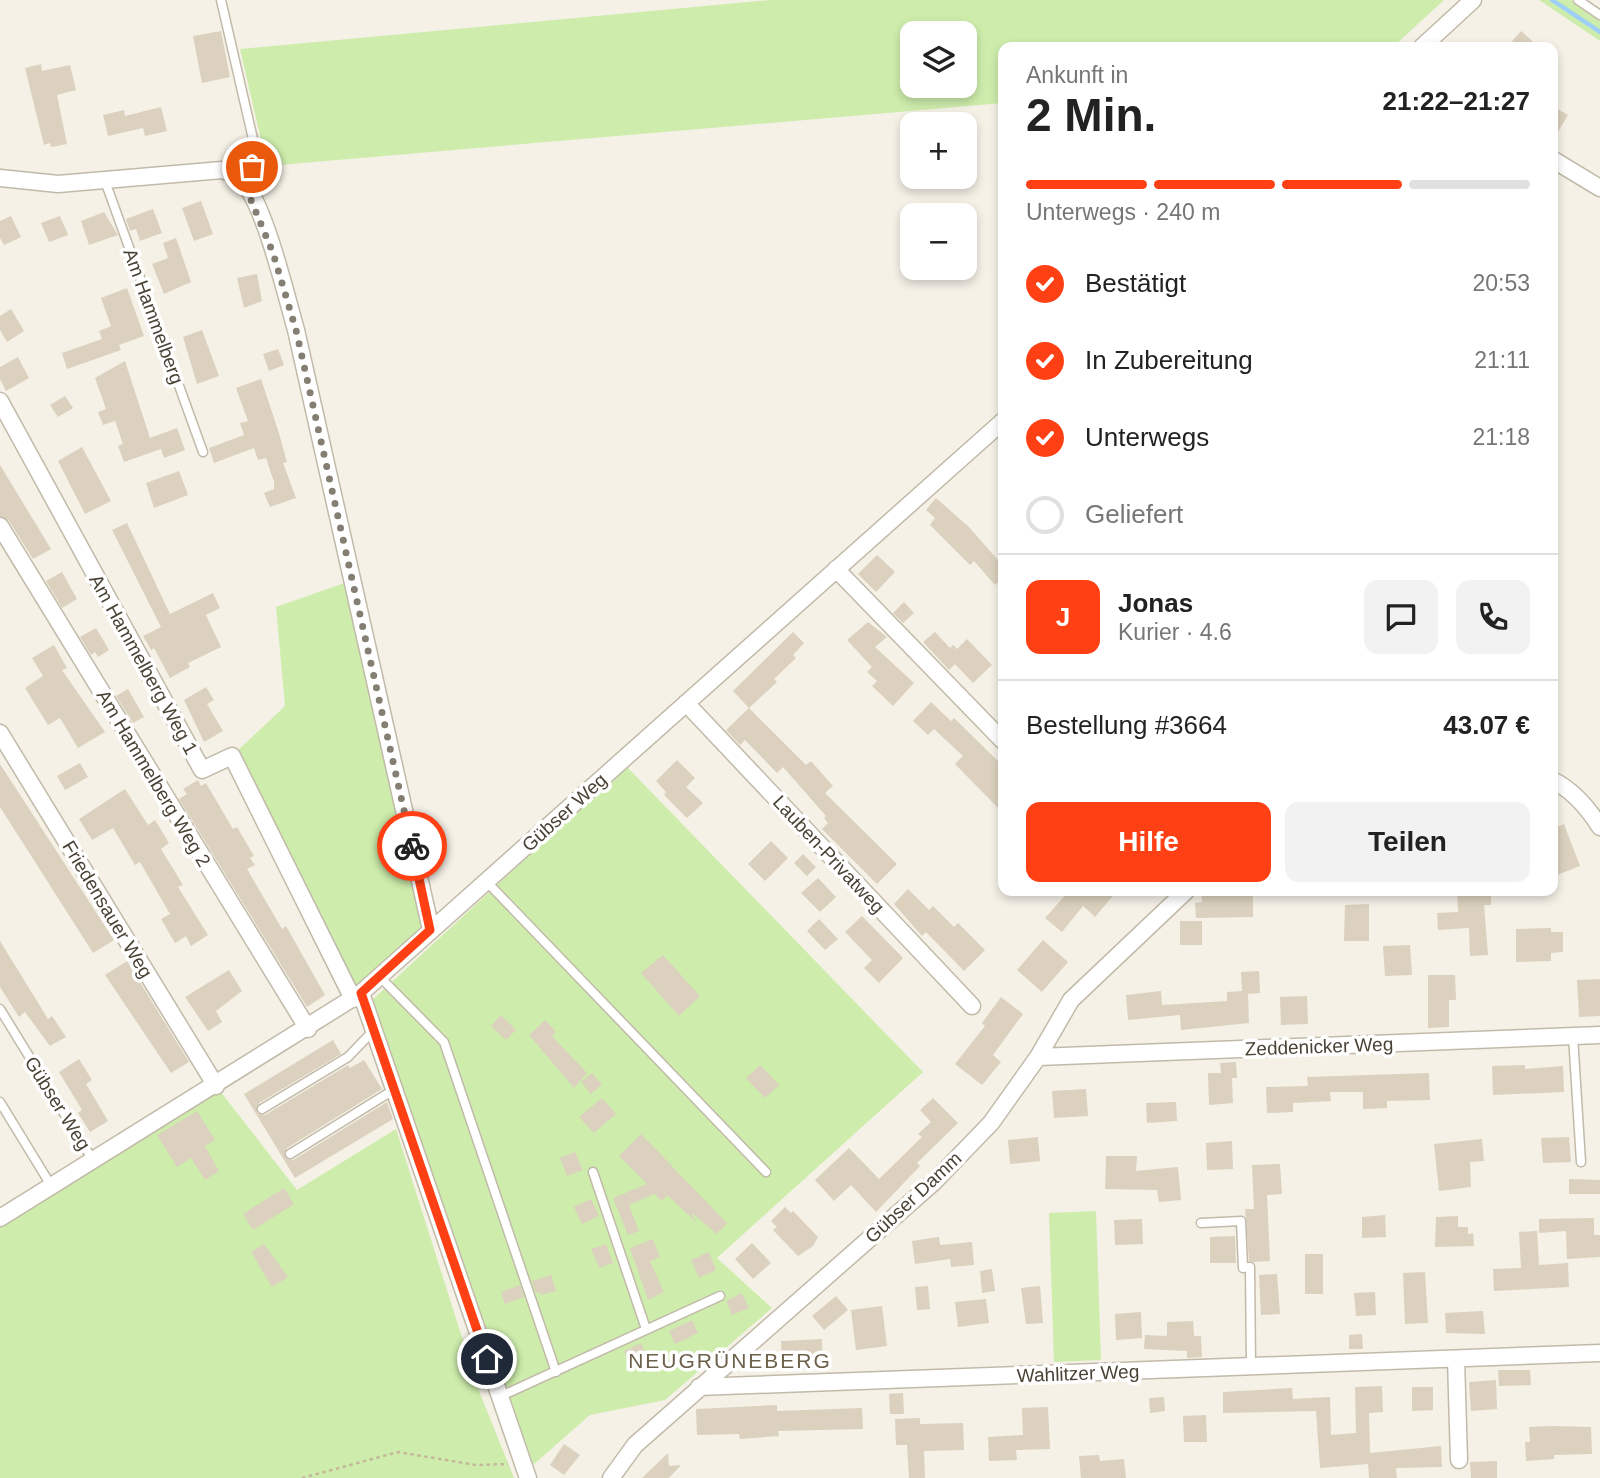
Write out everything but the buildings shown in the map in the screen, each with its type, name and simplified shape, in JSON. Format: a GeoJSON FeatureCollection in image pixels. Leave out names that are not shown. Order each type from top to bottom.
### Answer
{"type":"FeatureCollection","features":[{"type":"Feature","properties":{"kind":"street"},"geometry":{"type":"LineString","coordinates":[[1427,42],[1473,0]]}},
{"type":"Feature","properties":{"kind":"street"},"geometry":{"type":"LineString","coordinates":[[1558,163],[1600,188]]}},
{"type":"Feature","properties":{"kind":"street"},"geometry":{"type":"LineString","coordinates":[[0,178],[58,184],[222,170],[243,181],[273,253],[296,330],[430,930]]}},
{"type":"Feature","properties":{"kind":"street","name":"Am Hammelberg Weg 1"},"geometry":{"type":"LineString","coordinates":[[0,401],[202,769],[232,755],[357,996]]}},
{"type":"Feature","properties":{"kind":"street","name":"Gübser Weg"},"geometry":{"type":"LineString","coordinates":[[0,1218],[357,996],[998,425]]}},
{"type":"Feature","properties":{"kind":"street","name":"Am Hammelberg Weg 2"},"geometry":{"type":"LineString","coordinates":[[0,526],[307,1029]]}},
{"type":"Feature","properties":{"kind":"street"},"geometry":{"type":"LineString","coordinates":[[836,569],[998,736]]}},
{"type":"Feature","properties":{"kind":"street","name":"Lauben-Privatweg"},"geometry":{"type":"LineString","coordinates":[[686,703],[972,1006]]}},
{"type":"Feature","properties":{"kind":"street","name":"Friedensauer Weg"},"geometry":{"type":"LineString","coordinates":[[0,733],[216,1086]]}},
{"type":"Feature","properties":{"kind":"street"},"geometry":{"type":"LineString","coordinates":[[1558,783],[1565,786],[1589,810],[1600,827]]}},
{"type":"Feature","properties":{"kind":"street","name":"Gübser Damm"},"geometry":{"type":"LineString","coordinates":[[611,1478],[635,1445],[935,1181],[991,1123],[1038,1057],[1071,1000],[1181,896]]}},
{"type":"Feature","properties":{"kind":"street"},"geometry":{"type":"LineString","coordinates":[[357,996],[374,1030],[395,1089],[524,1471]]}},
{"type":"Feature","properties":{"kind":"street","name":"Zeddenicker Weg"},"geometry":{"type":"LineString","coordinates":[[1038,1057],[1600,1035]]}},
{"type":"Feature","properties":{"kind":"street","name":"Wahlitzer Weg"},"geometry":{"type":"LineString","coordinates":[[699,1387],[1600,1353]]}},
{"type":"Feature","properties":{"kind":"street"},"geometry":{"type":"LineString","coordinates":[[1456,1359],[1459,1460]]}},
{"type":"Feature","properties":{"kind":"lane"},"geometry":{"type":"LineString","coordinates":[[221,0],[256,152],[254,163],[243,181]]}},
{"type":"Feature","properties":{"kind":"lane"},"geometry":{"type":"LineString","coordinates":[[1578,0],[1600,16]]}},
{"type":"Feature","properties":{"kind":"lane","name":"Am Hammelberg"},"geometry":{"type":"LineString","coordinates":[[105,181],[203,452]]}},
{"type":"Feature","properties":{"kind":"lane"},"geometry":{"type":"LineString","coordinates":[[486,881],[766,1172]]}},
{"type":"Feature","properties":{"kind":"lane"},"geometry":{"type":"LineString","coordinates":[[379,976],[444,1042],[556,1372]]}},
{"type":"Feature","properties":{"kind":"lane","name":"Gübser Weg"},"geometry":{"type":"LineString","coordinates":[[0,1009],[94,1161]]}},
{"type":"Feature","properties":{"kind":"lane"},"geometry":{"type":"LineString","coordinates":[[262,1109],[348,1057],[374,1030]]}},
{"type":"Feature","properties":{"kind":"lane"},"geometry":{"type":"LineString","coordinates":[[1573,1036],[1581,1162]]}},
{"type":"Feature","properties":{"kind":"lane"},"geometry":{"type":"LineString","coordinates":[[290,1154],[395,1089]]}},
{"type":"Feature","properties":{"kind":"lane"},"geometry":{"type":"LineString","coordinates":[[0,1102],[52,1187]]}},
{"type":"Feature","properties":{"kind":"lane"},"geometry":{"type":"LineString","coordinates":[[593,1172],[646,1329]]}},
{"type":"Feature","properties":{"kind":"lane"},"geometry":{"type":"LineString","coordinates":[[1201,1223],[1241,1221],[1243,1268],[1250,1268],[1251,1366]]}},
{"type":"Feature","properties":{"kind":"lane"},"geometry":{"type":"LineString","coordinates":[[499,1397],[720,1296]]}},
{"type":"Feature","properties":{"kind":"path"},"geometry":{"type":"LineString","coordinates":[[302,1478],[398,1452],[524,1471]]}},
{"type":"Feature","properties":{"kind":"green space"},"geometry":{"type":"Polygon","coordinates":[[[770,0],[1444,0],[1398,42],[998,42],[998,103],[267,166],[240,49],[770,0]]]}},
{"type":"Feature","properties":{"kind":"green space"},"geometry":{"type":"Polygon","coordinates":[[[1539,0],[1571,0],[1600,20],[1600,41],[1539,0]]]}},
{"type":"Feature","properties":{"kind":"green space"},"geometry":{"type":"Polygon","coordinates":[[[353,580],[431,930],[353,999],[232,756],[285,706],[276,607],[353,580]]]}},
{"type":"Feature","properties":{"kind":"green space"},"geometry":{"type":"Polygon","coordinates":[[[626,766],[923,1072],[717,1258],[772,1308],[665,1400],[590,1415],[533,1465],[413,1117],[369,1003],[626,766]]]}},
{"type":"Feature","properties":{"kind":"green space"},"geometry":{"type":"Polygon","coordinates":[[[216,1086],[297,1190],[396,1129],[479,1391],[514,1478],[0,1478],[0,1218],[216,1086]]]}},
{"type":"Feature","properties":{"kind":"green space"},"geometry":{"type":"Polygon","coordinates":[[[1096,1211],[1101,1360],[1054,1362],[1049,1213],[1096,1211]]]}},
{"type":"Feature","properties":{"kind":"waterway"},"geometry":{"type":"LineString","coordinates":[[1552,0],[1600,32]]}},
{"type":"Feature","properties":{"kind":"way so far"},"geometry":{"type":"LineString","coordinates":[[252,167],[243,181],[273,253],[296,330],[412,846]]}},
{"type":"Feature","properties":{"kind":"district","name":"NEUGRÜNEBERG"},"geometry":{"type":"Point","coordinates":[730,1361]}},
{"type":"Feature","properties":{"kind":"route"},"geometry":{"type":"LineString","coordinates":[[412,846],[430,930],[361,993],[487,1359]]}}]}
